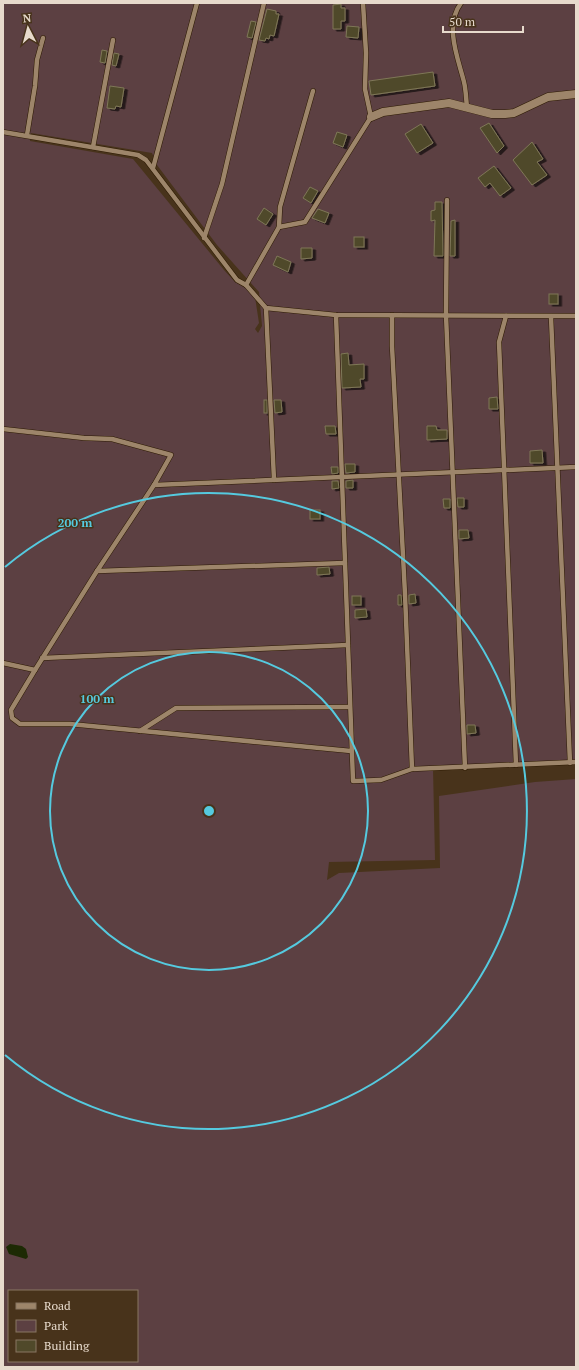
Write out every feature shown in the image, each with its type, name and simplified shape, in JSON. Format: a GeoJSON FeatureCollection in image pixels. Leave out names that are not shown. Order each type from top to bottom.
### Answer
{"type":"FeatureCollection","features":[{"type":"Feature","properties":{"kind":"street"},"geometry":{"type":"LineString","coordinates":[[371,117],[383,112],[449,103],[492,114],[514,113],[548,97],[576,94]]}},
{"type":"Feature","properties":{"kind":"lane"},"geometry":{"type":"LineString","coordinates":[[153,168],[197,3]]}},
{"type":"Feature","properties":{"kind":"lane"},"geometry":{"type":"LineString","coordinates":[[204,238],[222,184],[264,3]]}},
{"type":"Feature","properties":{"kind":"lane"},"geometry":{"type":"LineString","coordinates":[[279,227],[305,222],[371,117],[365,89],[366,53],[363,3]]}},
{"type":"Feature","properties":{"kind":"lane"},"geometry":{"type":"LineString","coordinates":[[461,3],[452,25],[456,50],[465,84],[467,107]]}},
{"type":"Feature","properties":{"kind":"lane"},"geometry":{"type":"LineString","coordinates":[[27,136],[35,86],[37,60],[43,38]]}},
{"type":"Feature","properties":{"kind":"lane"},"geometry":{"type":"LineString","coordinates":[[92,146],[113,40]]}},
{"type":"Feature","properties":{"kind":"lane"},"geometry":{"type":"LineString","coordinates":[[246,285],[279,227],[280,207],[313,91]]}},
{"type":"Feature","properties":{"kind":"lane"},"geometry":{"type":"LineString","coordinates":[[3,132],[138,155],[146,160],[237,280],[246,285],[266,308],[274,480]]}},
{"type":"Feature","properties":{"kind":"lane"},"geometry":{"type":"LineString","coordinates":[[447,200],[446,315],[465,768]]}},
{"type":"Feature","properties":{"kind":"lane"},"geometry":{"type":"LineString","coordinates":[[266,308],[336,315],[576,316]]}},
{"type":"Feature","properties":{"kind":"lane"},"geometry":{"type":"LineString","coordinates":[[336,315],[349,707],[353,781],[381,780],[412,769],[465,768],[576,762]]}},
{"type":"Feature","properties":{"kind":"lane"},"geometry":{"type":"LineString","coordinates":[[392,315],[392,346],[412,769]]}},
{"type":"Feature","properties":{"kind":"lane"},"geometry":{"type":"LineString","coordinates":[[506,316],[499,342],[516,765]]}},
{"type":"Feature","properties":{"kind":"lane"},"geometry":{"type":"LineString","coordinates":[[551,316],[570,763]]}},
{"type":"Feature","properties":{"kind":"lane"},"geometry":{"type":"LineString","coordinates":[[3,429],[84,438],[112,439],[171,455],[154,485],[42,658],[11,710],[12,718],[20,724],[70,724],[351,751]]}},
{"type":"Feature","properties":{"kind":"lane"},"geometry":{"type":"LineString","coordinates":[[154,485],[576,467]]}},
{"type":"Feature","properties":{"kind":"lane"},"geometry":{"type":"LineString","coordinates":[[97,571],[345,562]]}},
{"type":"Feature","properties":{"kind":"lane"},"geometry":{"type":"LineString","coordinates":[[42,658],[348,645]]}},
{"type":"Feature","properties":{"kind":"lane"},"geometry":{"type":"LineString","coordinates":[[3,663],[35,670]]}},
{"type":"Feature","properties":{"kind":"lane"},"geometry":{"type":"LineString","coordinates":[[140,731],[176,708],[349,707]]}},
{"type":"Feature","properties":{"kind":"green space"},"geometry":{"type":"Polygon","coordinates":[[[3,3],[576,3],[576,761],[433,768],[435,860],[329,862],[327,880],[339,873],[440,868],[439,796],[535,782],[576,779],[576,1367],[3,1367],[3,3]],[[31,133],[30,141],[133,159],[224,270],[235,282],[247,289],[255,297],[259,323],[255,329],[258,333],[262,326],[259,292],[217,245],[157,165],[152,153],[31,133]]]}},
{"type":"Feature","properties":{"kind":"shaded area"},"geometry":{"type":"Polygon","coordinates":[[[10,1244],[22,1246],[26,1249],[28,1257],[26,1259],[9,1254],[6,1247],[10,1244]]]}},
{"type":"Feature","properties":{"kind":"building"},"geometry":{"type":"Polygon","coordinates":[[[341,4],[341,8],[345,8],[345,21],[341,21],[341,29],[333,29],[333,5],[341,4]]]}},
{"type":"Feature","properties":{"kind":"building"},"geometry":{"type":"Polygon","coordinates":[[[267,9],[276,11],[276,14],[279,14],[274,36],[270,35],[269,39],[266,38],[265,41],[259,40],[267,9]]]}},
{"type":"Feature","properties":{"kind":"building"},"geometry":{"type":"Polygon","coordinates":[[[251,21],[256,22],[252,38],[247,37],[251,21]]]}},
{"type":"Feature","properties":{"kind":"building"},"geometry":{"type":"Polygon","coordinates":[[[347,26],[359,27],[358,38],[346,37],[347,26]]]}},
{"type":"Feature","properties":{"kind":"building"},"geometry":{"type":"Polygon","coordinates":[[[102,50],[107,51],[105,63],[100,62],[102,50]]]}},
{"type":"Feature","properties":{"kind":"building"},"geometry":{"type":"Polygon","coordinates":[[[114,53],[119,54],[116,66],[112,65],[114,53]]]}},
{"type":"Feature","properties":{"kind":"building"},"geometry":{"type":"Polygon","coordinates":[[[433,72],[435,86],[371,95],[369,81],[433,72]]]}},
{"type":"Feature","properties":{"kind":"building"},"geometry":{"type":"Polygon","coordinates":[[[110,86],[124,88],[121,107],[116,106],[115,109],[107,108],[110,86]]]}},
{"type":"Feature","properties":{"kind":"building"},"geometry":{"type":"Polygon","coordinates":[[[489,123],[504,146],[497,153],[480,128],[489,123]]]}},
{"type":"Feature","properties":{"kind":"building"},"geometry":{"type":"Polygon","coordinates":[[[421,124],[433,143],[417,153],[405,134],[421,124]]]}},
{"type":"Feature","properties":{"kind":"building"},"geometry":{"type":"Polygon","coordinates":[[[337,132],[347,135],[343,147],[333,143],[337,132]]]}},
{"type":"Feature","properties":{"kind":"building"},"geometry":{"type":"Polygon","coordinates":[[[532,142],[543,159],[537,162],[547,175],[532,185],[513,160],[532,142]]]}},
{"type":"Feature","properties":{"kind":"building"},"geometry":{"type":"Polygon","coordinates":[[[494,166],[511,188],[500,196],[490,183],[485,187],[478,178],[494,166]]]}},
{"type":"Feature","properties":{"kind":"building"},"geometry":{"type":"Polygon","coordinates":[[[310,187],[318,191],[311,203],[303,198],[310,187]]]}},
{"type":"Feature","properties":{"kind":"building"},"geometry":{"type":"Polygon","coordinates":[[[435,202],[442,202],[443,256],[434,256],[435,220],[431,221],[431,211],[435,210],[435,202]]]}},
{"type":"Feature","properties":{"kind":"building"},"geometry":{"type":"Polygon","coordinates":[[[264,208],[273,214],[266,225],[257,219],[264,208]]]}},
{"type":"Feature","properties":{"kind":"building"},"geometry":{"type":"Polygon","coordinates":[[[318,209],[329,213],[325,223],[312,218],[318,209]]]}},
{"type":"Feature","properties":{"kind":"building"},"geometry":{"type":"Polygon","coordinates":[[[455,220],[455,256],[450,256],[451,221],[455,220]]]}},
{"type":"Feature","properties":{"kind":"building"},"geometry":{"type":"Polygon","coordinates":[[[354,237],[364,237],[364,247],[354,247],[354,237]]]}},
{"type":"Feature","properties":{"kind":"building"},"geometry":{"type":"Polygon","coordinates":[[[301,248],[312,248],[312,258],[301,259],[301,248]]]}},
{"type":"Feature","properties":{"kind":"building"},"geometry":{"type":"Polygon","coordinates":[[[277,256],[291,262],[288,272],[273,265],[277,256]]]}},
{"type":"Feature","properties":{"kind":"building"},"geometry":{"type":"Polygon","coordinates":[[[549,294],[558,294],[558,304],[549,304],[549,294]]]}},
{"type":"Feature","properties":{"kind":"building"},"geometry":{"type":"Polygon","coordinates":[[[348,353],[349,365],[364,364],[364,379],[360,379],[361,387],[342,388],[341,354],[348,353]]]}},
{"type":"Feature","properties":{"kind":"building"},"geometry":{"type":"Polygon","coordinates":[[[497,397],[498,409],[489,409],[489,398],[497,397]]]}},
{"type":"Feature","properties":{"kind":"building"},"geometry":{"type":"Polygon","coordinates":[[[264,400],[267,400],[267,413],[264,413],[264,400]]]}},
{"type":"Feature","properties":{"kind":"building"},"geometry":{"type":"Polygon","coordinates":[[[274,400],[281,400],[282,412],[275,413],[274,400]]]}},
{"type":"Feature","properties":{"kind":"building"},"geometry":{"type":"Polygon","coordinates":[[[325,426],[335,426],[336,434],[326,434],[325,426]]]}},
{"type":"Feature","properties":{"kind":"building"},"geometry":{"type":"Polygon","coordinates":[[[427,426],[436,426],[437,430],[447,430],[447,439],[427,440],[427,426]]]}},
{"type":"Feature","properties":{"kind":"building"},"geometry":{"type":"Polygon","coordinates":[[[542,450],[543,463],[530,463],[530,451],[542,450]]]}},
{"type":"Feature","properties":{"kind":"building"},"geometry":{"type":"Polygon","coordinates":[[[345,464],[355,464],[355,472],[346,473],[345,464]]]}},
{"type":"Feature","properties":{"kind":"building"},"geometry":{"type":"Polygon","coordinates":[[[331,467],[338,467],[338,473],[332,474],[331,467]]]}},
{"type":"Feature","properties":{"kind":"building"},"geometry":{"type":"Polygon","coordinates":[[[353,480],[353,488],[346,488],[346,481],[353,480]]]}},
{"type":"Feature","properties":{"kind":"building"},"geometry":{"type":"Polygon","coordinates":[[[332,481],[338,481],[339,488],[332,489],[332,481]]]}},
{"type":"Feature","properties":{"kind":"building"},"geometry":{"type":"Polygon","coordinates":[[[457,498],[464,498],[464,507],[458,507],[457,498]]]}},
{"type":"Feature","properties":{"kind":"building"},"geometry":{"type":"Polygon","coordinates":[[[443,499],[450,499],[450,508],[444,508],[443,499]]]}},
{"type":"Feature","properties":{"kind":"building"},"geometry":{"type":"Polygon","coordinates":[[[310,510],[320,510],[320,519],[310,519],[310,510]]]}},
{"type":"Feature","properties":{"kind":"building"},"geometry":{"type":"Polygon","coordinates":[[[459,530],[468,530],[469,538],[459,539],[459,530]]]}},
{"type":"Feature","properties":{"kind":"building"},"geometry":{"type":"Polygon","coordinates":[[[329,567],[330,574],[317,575],[317,568],[329,567]]]}},
{"type":"Feature","properties":{"kind":"building"},"geometry":{"type":"Polygon","coordinates":[[[415,594],[416,603],[409,604],[409,595],[415,594]]]}},
{"type":"Feature","properties":{"kind":"building"},"geometry":{"type":"Polygon","coordinates":[[[398,595],[401,595],[402,605],[398,605],[398,595]]]}},
{"type":"Feature","properties":{"kind":"building"},"geometry":{"type":"Polygon","coordinates":[[[352,596],[361,596],[361,605],[352,605],[352,596]]]}},
{"type":"Feature","properties":{"kind":"building"},"geometry":{"type":"Polygon","coordinates":[[[366,609],[367,617],[355,618],[355,610],[366,609]]]}},
{"type":"Feature","properties":{"kind":"building"},"geometry":{"type":"Polygon","coordinates":[[[467,725],[475,725],[476,733],[467,734],[467,725]]]}}]}
